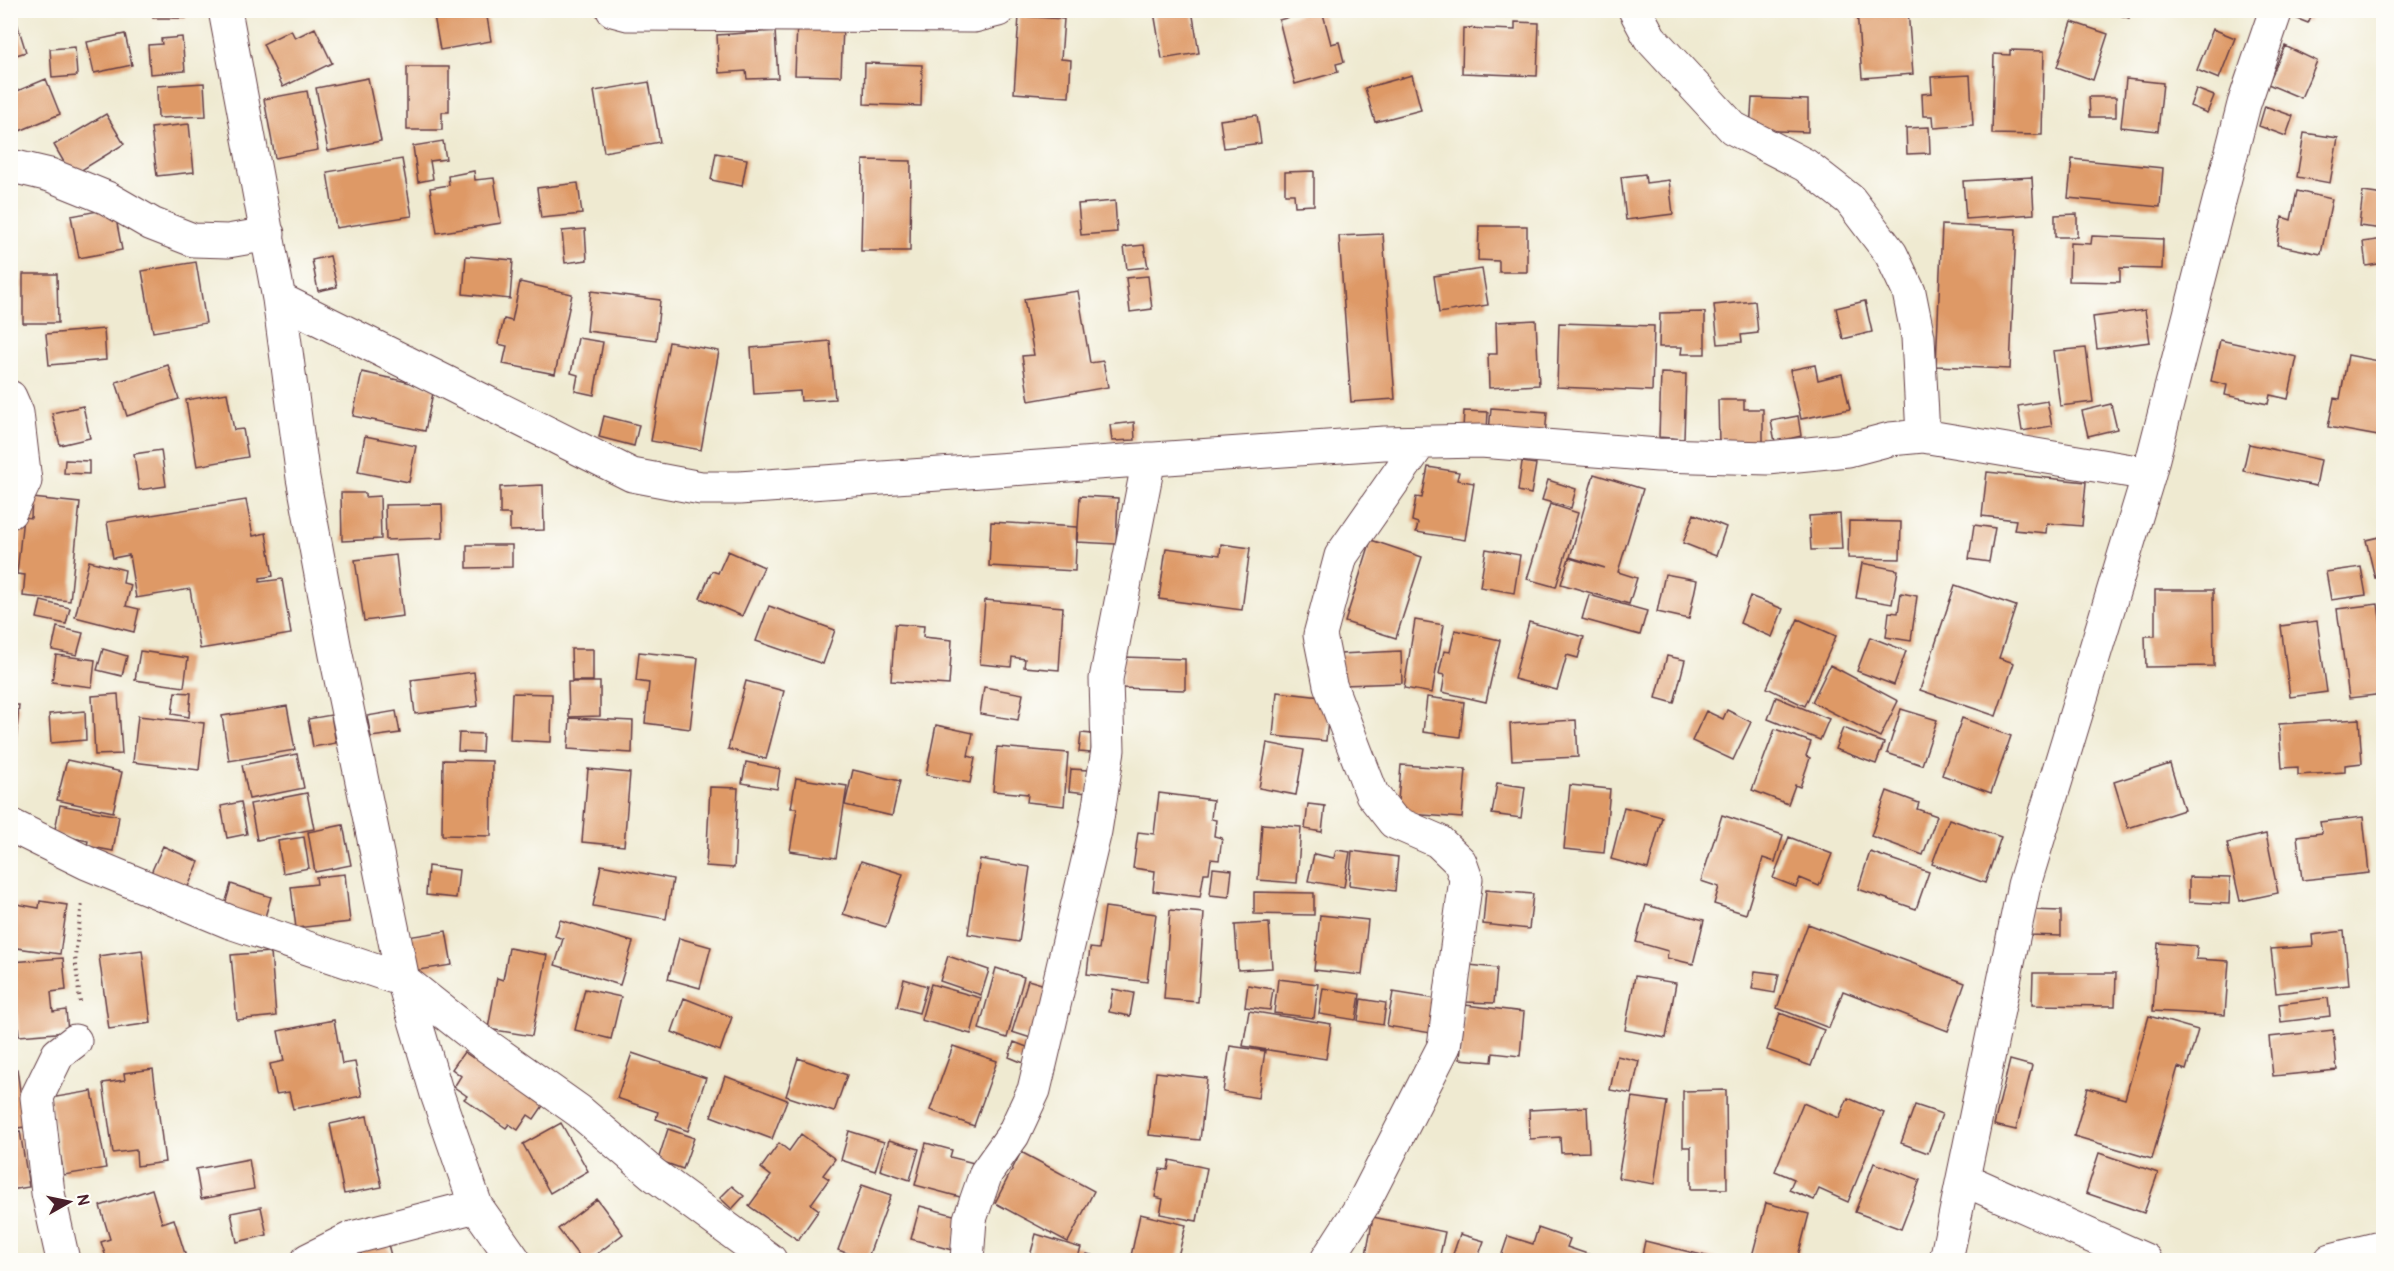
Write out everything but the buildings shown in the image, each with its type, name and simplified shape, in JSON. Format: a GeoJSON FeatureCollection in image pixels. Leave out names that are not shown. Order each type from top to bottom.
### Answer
{"type":"FeatureCollection","features":[{"type":"Feature","properties":{"kind":"street"},"geometry":{"type":"LineString","coordinates":[[225,10],[268,234],[303,478],[336,655],[403,980],[437,1094],[476,1206],[514,1260]]}},
{"type":"Feature","properties":{"kind":"street"},"geometry":{"type":"LineString","coordinates":[[613,10],[628,14],[962,16],[974,16],[998,10]]}},
{"type":"Feature","properties":{"kind":"street"},"geometry":{"type":"LineString","coordinates":[[1635,10],[1650,38],[1733,128],[1805,165],[1850,200],[1891,254],[1909,292],[1918,337],[1923,436]]}},
{"type":"Feature","properties":{"kind":"street"},"geometry":{"type":"LineString","coordinates":[[1946,1260],[2024,885],[2149,474],[2244,104],[2276,10]]}},
{"type":"Feature","properties":{"kind":"street"},"geometry":{"type":"LineString","coordinates":[[10,169],[16,167],[50,175],[107,198],[152,224],[193,240],[228,241],[268,234]]}},
{"type":"Feature","properties":{"kind":"street"},"geometry":{"type":"LineString","coordinates":[[279,300],[632,475],[701,488],[739,488],[1384,443],[1481,441],[1658,455],[1768,458],[1848,450],[1890,440],[1923,436],[2149,474]]}},
{"type":"Feature","properties":{"kind":"street"},"geometry":{"type":"LineString","coordinates":[[10,397],[17,413],[26,481],[10,512]]}},
{"type":"Feature","properties":{"kind":"street"},"geometry":{"type":"LineString","coordinates":[[1327,1260],[1363,1204],[1444,1046],[1466,879],[1460,862],[1438,841],[1394,822],[1372,794],[1330,685],[1320,635],[1341,556],[1420,443]]}},
{"type":"Feature","properties":{"kind":"street"},"geometry":{"type":"LineString","coordinates":[[967,1260],[970,1219],[986,1173],[1014,1135],[1034,1090],[1092,843],[1108,750],[1106,679],[1149,459]]}},
{"type":"Feature","properties":{"kind":"street"},"geometry":{"type":"LineString","coordinates":[[10,825],[87,863],[230,922],[403,980],[483,1043],[579,1111],[653,1174],[770,1260]]}},
{"type":"Feature","properties":{"kind":"street"},"geometry":{"type":"LineString","coordinates":[[63,1260],[48,1193],[37,1097],[58,1054],[75,1041]]}},
{"type":"Feature","properties":{"kind":"street"},"geometry":{"type":"LineString","coordinates":[[1963,1179],[2145,1260]]}},
{"type":"Feature","properties":{"kind":"street"},"geometry":{"type":"LineString","coordinates":[[308,1260],[352,1238],[476,1206]]}},
{"type":"Feature","properties":{"kind":"street"},"geometry":{"type":"LineString","coordinates":[[2331,1260],[2384,1247]]}},
{"type":"Feature","properties":{"kind":"path"},"geometry":{"type":"LineString","coordinates":[[75,1041],[81,1018],[75,956],[87,863]]}}]}
